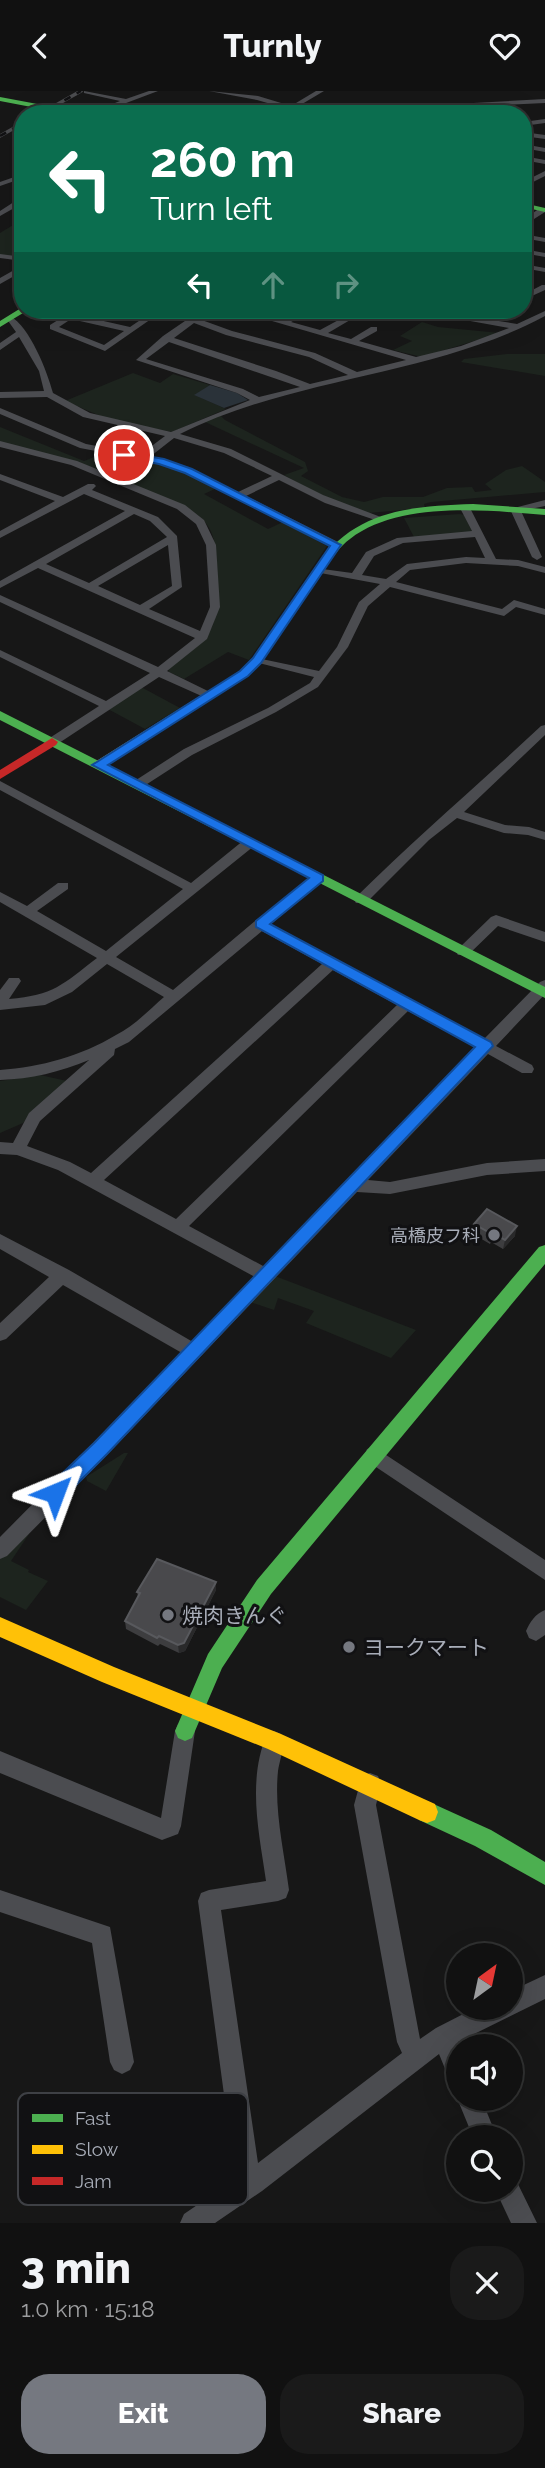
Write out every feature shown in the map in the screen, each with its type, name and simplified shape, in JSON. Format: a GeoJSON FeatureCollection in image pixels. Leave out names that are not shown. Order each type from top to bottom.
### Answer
{"type":"FeatureCollection","features":[{"type":"Feature","properties":{"kind":"street"},"geometry":{"type":"LineString","coordinates":[[114,105],[155,91]]}},
{"type":"Feature","properties":{"kind":"street"},"geometry":{"type":"LineString","coordinates":[[212,91],[254,97],[278,105]]}},
{"type":"Feature","properties":{"kind":"street"},"geometry":{"type":"LineString","coordinates":[[254,97],[266,91]]}},
{"type":"Feature","properties":{"kind":"street"},"geometry":{"type":"LineString","coordinates":[[297,105],[321,91]]}},
{"type":"Feature","properties":{"kind":"street"},"geometry":{"type":"LineString","coordinates":[[542,91],[532,99],[542,111]]}},
{"type":"Feature","properties":{"kind":"street"},"geometry":{"type":"LineString","coordinates":[[86,92],[125,101]]}},
{"type":"Feature","properties":{"kind":"street"},"geometry":{"type":"LineString","coordinates":[[0,99],[32,105]]}},
{"type":"Feature","properties":{"kind":"street"},"geometry":{"type":"LineString","coordinates":[[465,105],[483,100],[545,101]]}},
{"type":"Feature","properties":{"kind":"street"},"geometry":{"type":"LineString","coordinates":[[0,176],[12,180]]}},
{"type":"Feature","properties":{"kind":"street"},"geometry":{"type":"LineString","coordinates":[[0,184],[12,180]]}},
{"type":"Feature","properties":{"kind":"street"},"geometry":{"type":"LineString","coordinates":[[0,204],[13,206]]}},
{"type":"Feature","properties":{"kind":"street"},"geometry":{"type":"LineString","coordinates":[[0,214],[13,206]]}},
{"type":"Feature","properties":{"kind":"street"},"geometry":{"type":"LineString","coordinates":[[142,458],[174,434],[204,419],[257,400],[464,348],[518,327],[545,313]]}},
{"type":"Feature","properties":{"kind":"street"},"geometry":{"type":"LineString","coordinates":[[10,316],[43,371],[49,394]]}},
{"type":"Feature","properties":{"kind":"street"},"geometry":{"type":"LineString","coordinates":[[65,319],[53,327],[106,348],[147,319]]}},
{"type":"Feature","properties":{"kind":"street"},"geometry":{"type":"LineString","coordinates":[[82,319],[131,330]]}},
{"type":"Feature","properties":{"kind":"street"},"geometry":{"type":"LineString","coordinates":[[257,400],[240,391],[140,360],[192,319],[229,333],[312,355],[356,375]]}},
{"type":"Feature","properties":{"kind":"street"},"geometry":{"type":"LineString","coordinates":[[273,319],[418,360]]}},
{"type":"Feature","properties":{"kind":"street"},"geometry":{"type":"LineString","coordinates":[[284,323],[292,319]]}},
{"type":"Feature","properties":{"kind":"street"},"geometry":{"type":"LineString","coordinates":[[321,333],[347,319]]}},
{"type":"Feature","properties":{"kind":"street"},"geometry":{"type":"LineString","coordinates":[[470,319],[518,327]]}},
{"type":"Feature","properties":{"kind":"street"},"geometry":{"type":"LineString","coordinates":[[352,342],[374,329]]}},
{"type":"Feature","properties":{"kind":"street"},"geometry":{"type":"LineString","coordinates":[[0,347],[20,333]]}},
{"type":"Feature","properties":{"kind":"street"},"geometry":{"type":"LineString","coordinates":[[166,338],[278,373],[307,387]]}},
{"type":"Feature","properties":{"kind":"street"},"geometry":{"type":"LineString","coordinates":[[0,395],[49,394],[112,423],[174,434],[217,446],[329,502],[381,519]]}},
{"type":"Feature","properties":{"kind":"street"},"geometry":{"type":"LineString","coordinates":[[0,411],[83,446],[189,471],[336,545]]}},
{"type":"Feature","properties":{"kind":"street"},"geometry":{"type":"LineString","coordinates":[[0,444],[53,457],[108,477],[192,514],[206,531],[211,545],[216,597],[212,617],[202,637],[159,672],[0,775]]}},
{"type":"Feature","properties":{"kind":"street"},"geometry":{"type":"LineString","coordinates":[[238,496],[280,476]]}},
{"type":"Feature","properties":{"kind":"street"},"geometry":{"type":"LineString","coordinates":[[0,477],[64,501]]}},
{"type":"Feature","properties":{"kind":"street"},"geometry":{"type":"LineString","coordinates":[[0,535],[108,477]]}},
{"type":"Feature","properties":{"kind":"street"},"geometry":{"type":"LineString","coordinates":[[84,490],[154,519],[173,538],[177,587],[141,609]]}},
{"type":"Feature","properties":{"kind":"street"},"geometry":{"type":"LineString","coordinates":[[515,509],[545,503]]}},
{"type":"Feature","properties":{"kind":"street"},"geometry":{"type":"LineString","coordinates":[[515,509],[541,556],[519,562]]}},
{"type":"Feature","properties":{"kind":"street"},"geometry":{"type":"LineString","coordinates":[[99,765],[233,682],[257,661],[336,545],[351,532],[381,519],[414,513],[515,509],[545,512]]}},
{"type":"Feature","properties":{"kind":"street"},"geometry":{"type":"LineString","coordinates":[[466,510],[492,561]]}},
{"type":"Feature","properties":{"kind":"street"},"geometry":{"type":"LineString","coordinates":[[0,585],[132,511]]}},
{"type":"Feature","properties":{"kind":"street"},"geometry":{"type":"LineString","coordinates":[[0,517],[19,525]]}},
{"type":"Feature","properties":{"kind":"street"},"geometry":{"type":"LineString","coordinates":[[355,577],[370,554],[401,540],[477,534]]}},
{"type":"Feature","properties":{"kind":"street"},"geometry":{"type":"LineString","coordinates":[[89,587],[173,538]]}},
{"type":"Feature","properties":{"kind":"street"},"geometry":{"type":"LineString","coordinates":[[138,785],[188,752],[272,710],[314,685],[342,647],[363,604],[407,567],[457,560],[519,562],[545,570]]}},
{"type":"Feature","properties":{"kind":"street"},"geometry":{"type":"LineString","coordinates":[[38,564],[202,637]]}},
{"type":"Feature","properties":{"kind":"street"},"geometry":{"type":"LineString","coordinates":[[319,570],[389,583],[504,613],[514,603],[545,612]]}},
{"type":"Feature","properties":{"kind":"street"},"geometry":{"type":"LineString","coordinates":[[0,598],[210,696]]}},
{"type":"Feature","properties":{"kind":"street"},"geometry":{"type":"LineString","coordinates":[[0,653],[107,706]]}},
{"type":"Feature","properties":{"kind":"street"},"geometry":{"type":"LineString","coordinates":[[257,661],[323,675]]}},
{"type":"Feature","properties":{"kind":"street"},"geometry":{"type":"LineString","coordinates":[[0,715],[318,878],[543,989],[0,1550]]}},
{"type":"Feature","properties":{"kind":"street"},"geometry":{"type":"LineString","coordinates":[[361,899],[424,837],[456,813],[545,729]]}},
{"type":"Feature","properties":{"kind":"street"},"geometry":{"type":"LineString","coordinates":[[0,785],[191,888]]}},
{"type":"Feature","properties":{"kind":"street"},"geometry":{"type":"LineString","coordinates":[[456,813],[504,829],[529,831],[545,836]]}},
{"type":"Feature","properties":{"kind":"street"},"geometry":{"type":"LineString","coordinates":[[0,1003],[40,1001],[67,989],[249,843]]}},
{"type":"Feature","properties":{"kind":"street"},"geometry":{"type":"LineString","coordinates":[[18,1149],[34,1117],[124,1038],[318,878]]}},
{"type":"Feature","properties":{"kind":"street"},"geometry":{"type":"LineString","coordinates":[[27,912],[63,886]]}},
{"type":"Feature","properties":{"kind":"street"},"geometry":{"type":"LineString","coordinates":[[1,897],[174,997]]}},
{"type":"Feature","properties":{"kind":"street"},"geometry":{"type":"LineString","coordinates":[[463,951],[496,921],[545,937]]}},
{"type":"Feature","properties":{"kind":"street"},"geometry":{"type":"LineString","coordinates":[[260,924],[527,1069]]}},
{"type":"Feature","properties":{"kind":"street"},"geometry":{"type":"LineString","coordinates":[[92,1182],[331,964]]}},
{"type":"Feature","properties":{"kind":"street"},"geometry":{"type":"LineString","coordinates":[[0,1003],[13,981]]}},
{"type":"Feature","properties":{"kind":"street"},"geometry":{"type":"LineString","coordinates":[[178,1227],[407,1003]]}},
{"type":"Feature","properties":{"kind":"street"},"geometry":{"type":"LineString","coordinates":[[0,1075],[56,1067],[97,1052],[124,1038]]}},
{"type":"Feature","properties":{"kind":"street"},"geometry":{"type":"LineString","coordinates":[[0,1148],[18,1149],[64,1167],[265,1275]]}},
{"type":"Feature","properties":{"kind":"street"},"geometry":{"type":"LineString","coordinates":[[353,1185],[390,1188],[487,1169],[545,1164]]}},
{"type":"Feature","properties":{"kind":"street"},"geometry":{"type":"LineString","coordinates":[[0,1241],[194,1351]]}},
{"type":"Feature","properties":{"kind":"street"},"geometry":{"type":"LineString","coordinates":[[0,1762],[162,1829],[170,1826],[185,1731],[215,1661],[241,1618],[545,1252]]}},
{"type":"Feature","properties":{"kind":"street"},"geometry":{"type":"LineString","coordinates":[[0,1334],[63,1275]]}},
{"type":"Feature","properties":{"kind":"street"},"geometry":{"type":"LineString","coordinates":[[374,1455],[545,1571]]}},
{"type":"Feature","properties":{"kind":"street"},"geometry":{"type":"LineString","coordinates":[[0,1627],[370,1784],[483,1838],[545,1874]]}},
{"type":"Feature","properties":{"kind":"street"},"geometry":{"type":"LineString","coordinates":[[236,2093],[209,1901],[278,1890],[266,1782],[266,1763],[274,1741]]}},
{"type":"Feature","properties":{"kind":"street"},"geometry":{"type":"LineString","coordinates":[[370,1784],[365,1805],[409,2042],[416,2056]]}},
{"type":"Feature","properties":{"kind":"street"},"geometry":{"type":"LineString","coordinates":[[0,1902],[102,1935],[122,2062]]}},
{"type":"Feature","properties":{"kind":"street"},"geometry":{"type":"LineString","coordinates":[[523,1997],[545,1987]]}},
{"type":"Feature","properties":{"kind":"street"},"geometry":{"type":"LineString","coordinates":[[248,2185],[416,2056],[444,2036],[476,2020]]}},
{"type":"Feature","properties":{"kind":"street"},"geometry":{"type":"LineString","coordinates":[[444,2036],[446,2041]]}},
{"type":"Feature","properties":{"kind":"street"},"geometry":{"type":"LineString","coordinates":[[248,2173],[253,2182]]}},
{"type":"Feature","properties":{"kind":"street"},"geometry":{"type":"LineString","coordinates":[[514,2202],[524,2223]]}},
{"type":"Feature","properties":{"kind":"street"},"geometry":{"type":"LineString","coordinates":[[193,2223],[219,2205]]}},
{"type":"Feature","properties":{"kind":"shaded area"},"geometry":{"type":"Polygon","coordinates":[[[14,224],[14,257],[0,255],[0,233],[14,224]]]}},
{"type":"Feature","properties":{"kind":"shaded area"},"geometry":{"type":"Polygon","coordinates":[[[422,322],[438,327],[500,333],[422,357],[393,350],[412,341],[400,336],[422,322]]]}},
{"type":"Feature","properties":{"kind":"shaded area"},"geometry":{"type":"Polygon","coordinates":[[[507,354],[545,354],[545,376],[461,362],[464,359],[507,354]]]}},
{"type":"Feature","properties":{"kind":"shaded area"},"geometry":{"type":"Polygon","coordinates":[[[133,373],[160,383],[173,374],[210,385],[195,395],[226,409],[172,432],[110,420],[65,401],[133,373]]]}},
{"type":"Feature","properties":{"kind":"shaded area"},"geometry":{"type":"Polygon","coordinates":[[[210,385],[237,393],[248,400],[224,408],[194,395],[210,385]]]}},
{"type":"Feature","properties":{"kind":"shaded area"},"geometry":{"type":"Polygon","coordinates":[[[220,415],[305,462],[308,471],[301,476],[342,497],[364,502],[383,497],[423,497],[447,488],[472,487],[475,492],[492,490],[485,484],[506,470],[522,466],[545,482],[545,492],[431,502],[424,504],[425,508],[368,513],[312,491],[284,475],[304,468],[203,421],[220,415]]]}},
{"type":"Feature","properties":{"kind":"shaded area"},"geometry":{"type":"Polygon","coordinates":[[[0,427],[84,461],[105,453],[134,456],[163,464],[217,488],[204,494],[268,529],[283,522],[327,546],[249,660],[228,652],[184,679],[169,672],[168,668],[193,650],[212,627],[215,619],[218,581],[216,554],[212,534],[206,523],[190,510],[67,459],[0,443],[0,427]]]}},
{"type":"Feature","properties":{"kind":"shaded area"},"geometry":{"type":"Polygon","coordinates":[[[464,515],[472,531],[414,537],[404,518],[464,515]]]}},
{"type":"Feature","properties":{"kind":"shaded area"},"geometry":{"type":"Polygon","coordinates":[[[141,687],[180,708],[145,729],[108,709],[141,687]]]}},
{"type":"Feature","properties":{"kind":"shaded area"},"geometry":{"type":"Polygon","coordinates":[[[40,1075],[67,1081],[23,1123],[0,1133],[0,1081],[40,1075]]]}},
{"type":"Feature","properties":{"kind":"shaded area"},"geometry":{"type":"Polygon","coordinates":[[[275,1276],[416,1330],[391,1358],[306,1323],[314,1311],[278,1298],[274,1310],[250,1302],[275,1276]]]}},
{"type":"Feature","properties":{"kind":"shaded area"},"geometry":{"type":"Polygon","coordinates":[[[128,1453],[106,1491],[87,1481],[86,1477],[128,1453]]]}},
{"type":"Feature","properties":{"kind":"shaded area"},"geometry":{"type":"Polygon","coordinates":[[[25,1532],[29,1534],[11,1561],[48,1581],[26,1610],[0,1597],[0,1557],[25,1532]]]}},
{"type":"Feature","properties":{"kind":"building"},"geometry":{"type":"Polygon","coordinates":[[[487,1209],[517,1226],[505,1240],[474,1224],[487,1209]]]}},
{"type":"Feature","properties":{"kind":"building","name":"焼肉きんぐ"},"geometry":{"type":"Polygon","coordinates":[[[157,1559],[216,1582],[184,1643],[178,1645],[159,1636],[157,1638],[125,1621],[140,1593],[137,1592],[157,1559]]]}},
{"type":"Feature","properties":{"kind":"railway"},"geometry":{"type":"LineString","coordinates":[[56,105],[81,91]]}},
{"type":"Feature","properties":{"kind":"railway"},"geometry":{"type":"LineString","coordinates":[[0,136],[14,128]]}},
{"type":"Feature","properties":{"kind":"traffic: fast"},"geometry":{"type":"LineString","coordinates":[[0,99],[32,105]]}},
{"type":"Feature","properties":{"kind":"traffic: fast"},"geometry":{"type":"LineString","coordinates":[[532,207],[545,210]]}},
{"type":"Feature","properties":{"kind":"traffic: fast"},"geometry":{"type":"LineString","coordinates":[[0,324],[14,316]]}},
{"type":"Feature","properties":{"kind":"traffic: fast"},"geometry":{"type":"LineString","coordinates":[[322,565],[336,546],[350,534],[376,521],[399,515],[423,510],[473,507],[545,512]]}},
{"type":"Feature","properties":{"kind":"traffic: fast"},"geometry":{"type":"LineString","coordinates":[[0,715],[545,993]]}},
{"type":"Feature","properties":{"kind":"traffic: fast"},"geometry":{"type":"LineString","coordinates":[[185,1731],[215,1661],[264,1587],[545,1252]]}},
{"type":"Feature","properties":{"kind":"traffic: fast"},"geometry":{"type":"LineString","coordinates":[[427,1812],[483,1838],[545,1874]]}},
{"type":"Feature","properties":{"kind":"traffic: slow"},"geometry":{"type":"LineString","coordinates":[[99,765],[244,673],[257,661],[322,565]]}},
{"type":"Feature","properties":{"kind":"traffic: slow"},"geometry":{"type":"LineString","coordinates":[[0,1627],[109,1675],[274,1741],[427,1812]]}},
{"type":"Feature","properties":{"kind":"traffic: jam"},"geometry":{"type":"LineString","coordinates":[[0,775],[52,742]]}},
{"type":"Feature","properties":{"kind":"place","name":"高橋皮フ科"},"geometry":{"type":"Point","coordinates":[494,1235]}},
{"type":"Feature","properties":{"kind":"place","name":"焼肉きんぐ"},"geometry":{"type":"Point","coordinates":[168,1615]}},
{"type":"Feature","properties":{"kind":"place","name":"ヨークマート"},"geometry":{"type":"Point","coordinates":[349,1647]}},
{"type":"Feature","properties":{"kind":"route"},"geometry":{"type":"LineString","coordinates":[[55,1493],[101,1449],[485,1046],[260,924],[318,878],[99,765],[233,682],[257,661],[336,545],[175,465],[124,455]]}}]}
